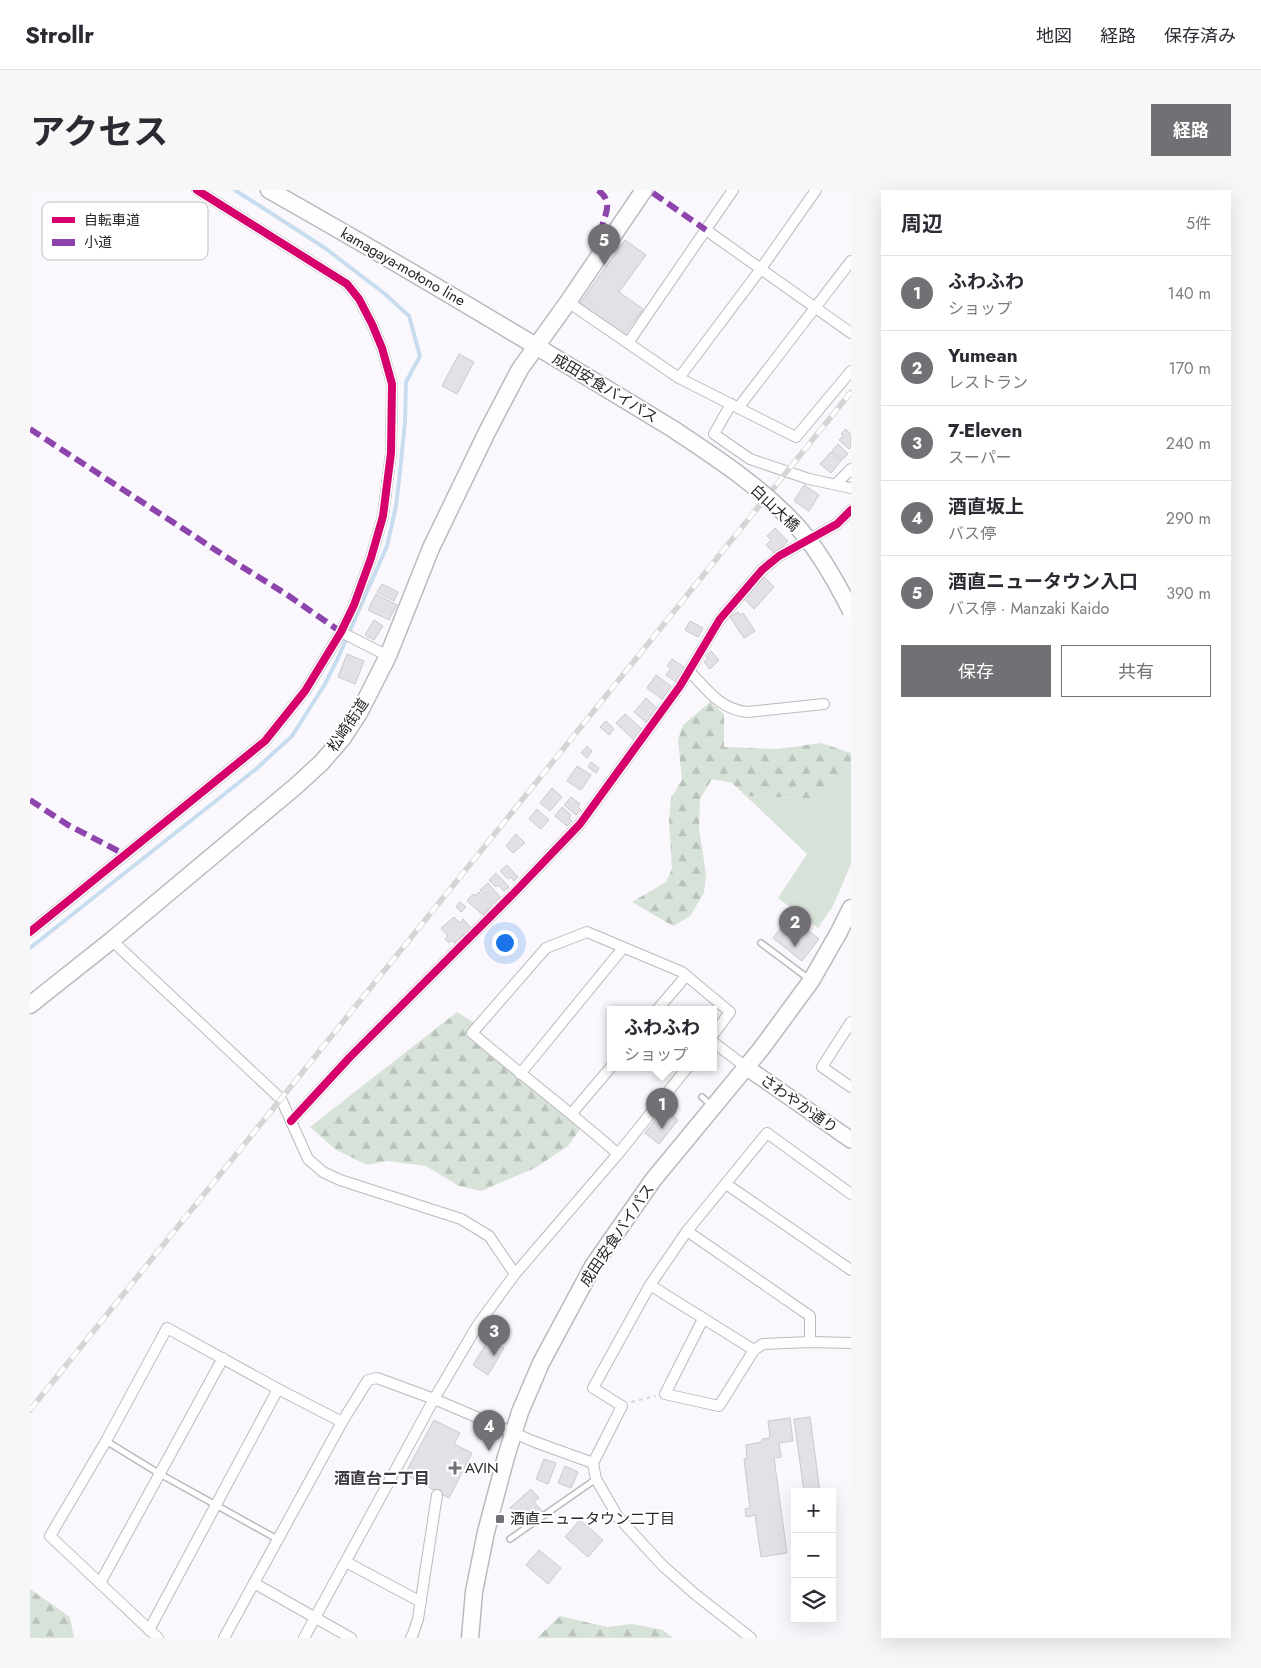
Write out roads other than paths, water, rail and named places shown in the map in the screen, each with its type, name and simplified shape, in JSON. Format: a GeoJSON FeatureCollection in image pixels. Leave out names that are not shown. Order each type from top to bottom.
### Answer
{"type":"FeatureCollection","features":[{"type":"Feature","properties":{"kind":"main road","name":"kamagaya-motono line"},"geometry":{"type":"LineString","coordinates":[[269,190],[365,244],[537,346]]}},
{"type":"Feature","properties":{"kind":"main road","name":"松崎街道"},"geometry":{"type":"LineString","coordinates":[[30,1005],[112,940],[321,763],[342,739],[360,713],[388,656],[431,548],[482,440],[520,368],[568,302],[644,190]]}},
{"type":"Feature","properties":{"kind":"main road","name":"成田安食バイパス"},"geometry":{"type":"LineString","coordinates":[[537,346],[674,430]]}},
{"type":"Feature","properties":{"kind":"main road","name":"白山大橋"},"geometry":{"type":"LineString","coordinates":[[674,430],[728,466],[795,524],[815,550],[851,611]]}},
{"type":"Feature","properties":{"kind":"main road","name":"成田安食バイパス"},"geometry":{"type":"LineString","coordinates":[[470,1638],[474,1592],[486,1532],[520,1412],[541,1363],[593,1266],[708,1102],[746,1067],[811,981],[851,908]]}},
{"type":"Feature","properties":{"kind":"street"},"geometry":{"type":"LineString","coordinates":[[30,932],[265,741],[305,691],[342,632],[371,558],[383,516],[391,453],[392,384],[382,348],[359,299],[347,284],[197,190]]}},
{"type":"Feature","properties":{"kind":"street"},"geometry":{"type":"LineString","coordinates":[[628,343],[733,190]]}},
{"type":"Feature","properties":{"kind":"street"},"geometry":{"type":"LineString","coordinates":[[679,378],[760,270],[816,190]]}},
{"type":"Feature","properties":{"kind":"street"},"geometry":{"type":"LineString","coordinates":[[706,230],[851,333]]}},
{"type":"Feature","properties":{"kind":"street"},"geometry":{"type":"LineString","coordinates":[[851,261],[714,434],[750,459],[809,479],[851,488]]}},
{"type":"Feature","properties":{"kind":"street"},"geometry":{"type":"LineString","coordinates":[[568,302],[679,378],[796,437],[851,371]]}},
{"type":"Feature","properties":{"kind":"street"},"geometry":{"type":"LineString","coordinates":[[836,484],[851,468]]}},
{"type":"Feature","properties":{"kind":"street"},"geometry":{"type":"LineString","coordinates":[[291,1121],[350,1057],[564,843],[680,686],[720,620],[762,570],[779,556],[837,524],[851,510]]}},
{"type":"Feature","properties":{"kind":"street"},"geometry":{"type":"LineString","coordinates":[[342,632],[388,656]]}},
{"type":"Feature","properties":{"kind":"street"},"geometry":{"type":"LineString","coordinates":[[689,671],[721,703],[736,711],[748,712],[824,704]]}},
{"type":"Feature","properties":{"kind":"street"},"geometry":{"type":"LineString","coordinates":[[618,1154],[572,1113],[520,1074],[472,1033],[546,948],[586,932],[682,972],[730,1012],[717,1030]]}},
{"type":"Feature","properties":{"kind":"street"},"geometry":{"type":"LineString","coordinates":[[112,940],[281,1099],[308,1158],[323,1172],[340,1180],[462,1219],[489,1236],[515,1274]]}},
{"type":"Feature","properties":{"kind":"street"},"geometry":{"type":"LineString","coordinates":[[520,1074],[623,948]]}},
{"type":"Feature","properties":{"kind":"street"},"geometry":{"type":"LineString","coordinates":[[661,1006],[686,976]]}},
{"type":"Feature","properties":{"kind":"street"},"geometry":{"type":"LineString","coordinates":[[851,1022],[822,1067],[851,1087]]}},
{"type":"Feature","properties":{"kind":"street"},"geometry":{"type":"LineString","coordinates":[[717,1045],[746,1067]]}},
{"type":"Feature","properties":{"kind":"street","name":"さわやか通り"},"geometry":{"type":"LineString","coordinates":[[746,1067],[851,1140]]}},
{"type":"Feature","properties":{"kind":"street"},"geometry":{"type":"LineString","coordinates":[[572,1113],[608,1071]]}},
{"type":"Feature","properties":{"kind":"street"},"geometry":{"type":"LineString","coordinates":[[304,1638],[434,1399],[477,1326],[515,1274],[618,1154],[685,1071]]}},
{"type":"Feature","properties":{"kind":"street"},"geometry":{"type":"LineString","coordinates":[[751,1638],[696,1595],[663,1566],[618,1517],[596,1479],[593,1463],[622,1406],[593,1388],[650,1285],[687,1230],[767,1133],[851,1194]]}},
{"type":"Feature","properties":{"kind":"street"},"geometry":{"type":"LineString","coordinates":[[726,1184],[851,1270]]}},
{"type":"Feature","properties":{"kind":"street"},"geometry":{"type":"LineString","coordinates":[[687,1230],[810,1316],[810,1342]]}},
{"type":"Feature","properties":{"kind":"street"},"geometry":{"type":"LineString","coordinates":[[650,1285],[754,1350]]}},
{"type":"Feature","properties":{"kind":"street"},"geometry":{"type":"LineString","coordinates":[[703,1319],[665,1394],[719,1406],[754,1350],[763,1344],[851,1343]]}},
{"type":"Feature","properties":{"kind":"street"},"geometry":{"type":"LineString","coordinates":[[158,1638],[50,1536],[106,1441],[168,1328],[342,1422]]}},
{"type":"Feature","properties":{"kind":"street"},"geometry":{"type":"LineString","coordinates":[[100,1583],[223,1358]]}},
{"type":"Feature","properties":{"kind":"street"},"geometry":{"type":"LineString","coordinates":[[224,1638],[342,1422],[368,1380],[377,1378],[434,1399],[514,1433],[593,1463]]}},
{"type":"Feature","properties":{"kind":"street"},"geometry":{"type":"LineString","coordinates":[[149,1630],[278,1389]]}},
{"type":"Feature","properties":{"kind":"street"},"geometry":{"type":"LineString","coordinates":[[411,1638],[421,1602],[437,1495]]}},
{"type":"Feature","properties":{"kind":"street"},"geometry":{"type":"LineString","coordinates":[[346,1562],[421,1602]]}},
{"type":"Feature","properties":{"kind":"street"},"geometry":{"type":"LineString","coordinates":[[254,1583],[351,1638]]}},
{"type":"Feature","properties":{"kind":"lane"},"geometry":{"type":"LineString","coordinates":[[761,944],[811,981]]}},
{"type":"Feature","properties":{"kind":"lane"},"geometry":{"type":"LineString","coordinates":[[106,1441],[160,1474],[277,1539]]}},
{"type":"Feature","properties":{"kind":"lane"},"geometry":{"type":"LineString","coordinates":[[510,1539],[596,1479]]}},
{"type":"Feature","properties":{"kind":"waterway"},"geometry":{"type":"LineString","coordinates":[[30,948],[256,769],[292,736],[325,684],[387,546],[396,506],[405,422],[406,382],[420,356],[409,316],[385,294],[325,248],[235,190]]}},
{"type":"Feature","properties":{"kind":"railway"},"geometry":{"type":"LineString","coordinates":[[30,1410],[851,392]]}},
{"type":"Feature","properties":{"kind":"place","name":"酒直ニュータウン入口"},"geometry":{"type":"Point","coordinates":[604,265]}},
{"type":"Feature","properties":{"kind":"place","name":"Yumean"},"geometry":{"type":"Point","coordinates":[795,947]}},
{"type":"Feature","properties":{"kind":"place","name":"ふわふわ"},"geometry":{"type":"Point","coordinates":[662,1129]}},
{"type":"Feature","properties":{"kind":"place","name":"7-Eleven"},"geometry":{"type":"Point","coordinates":[494,1356]}},
{"type":"Feature","properties":{"kind":"place","name":"酒直坂上"},"geometry":{"type":"Point","coordinates":[489,1451]}},
{"type":"Feature","properties":{"kind":"place","name":"AVIN"},"geometry":{"type":"Point","coordinates":[455,1468]}},
{"type":"Feature","properties":{"kind":"place","name":"酒直ニュータウン二丁目"},"geometry":{"type":"Point","coordinates":[500,1519]}},
{"type":"Feature","properties":{"kind":"district","name":"酒直台二丁目"},"geometry":{"type":"Point","coordinates":[382,1478]}}]}
